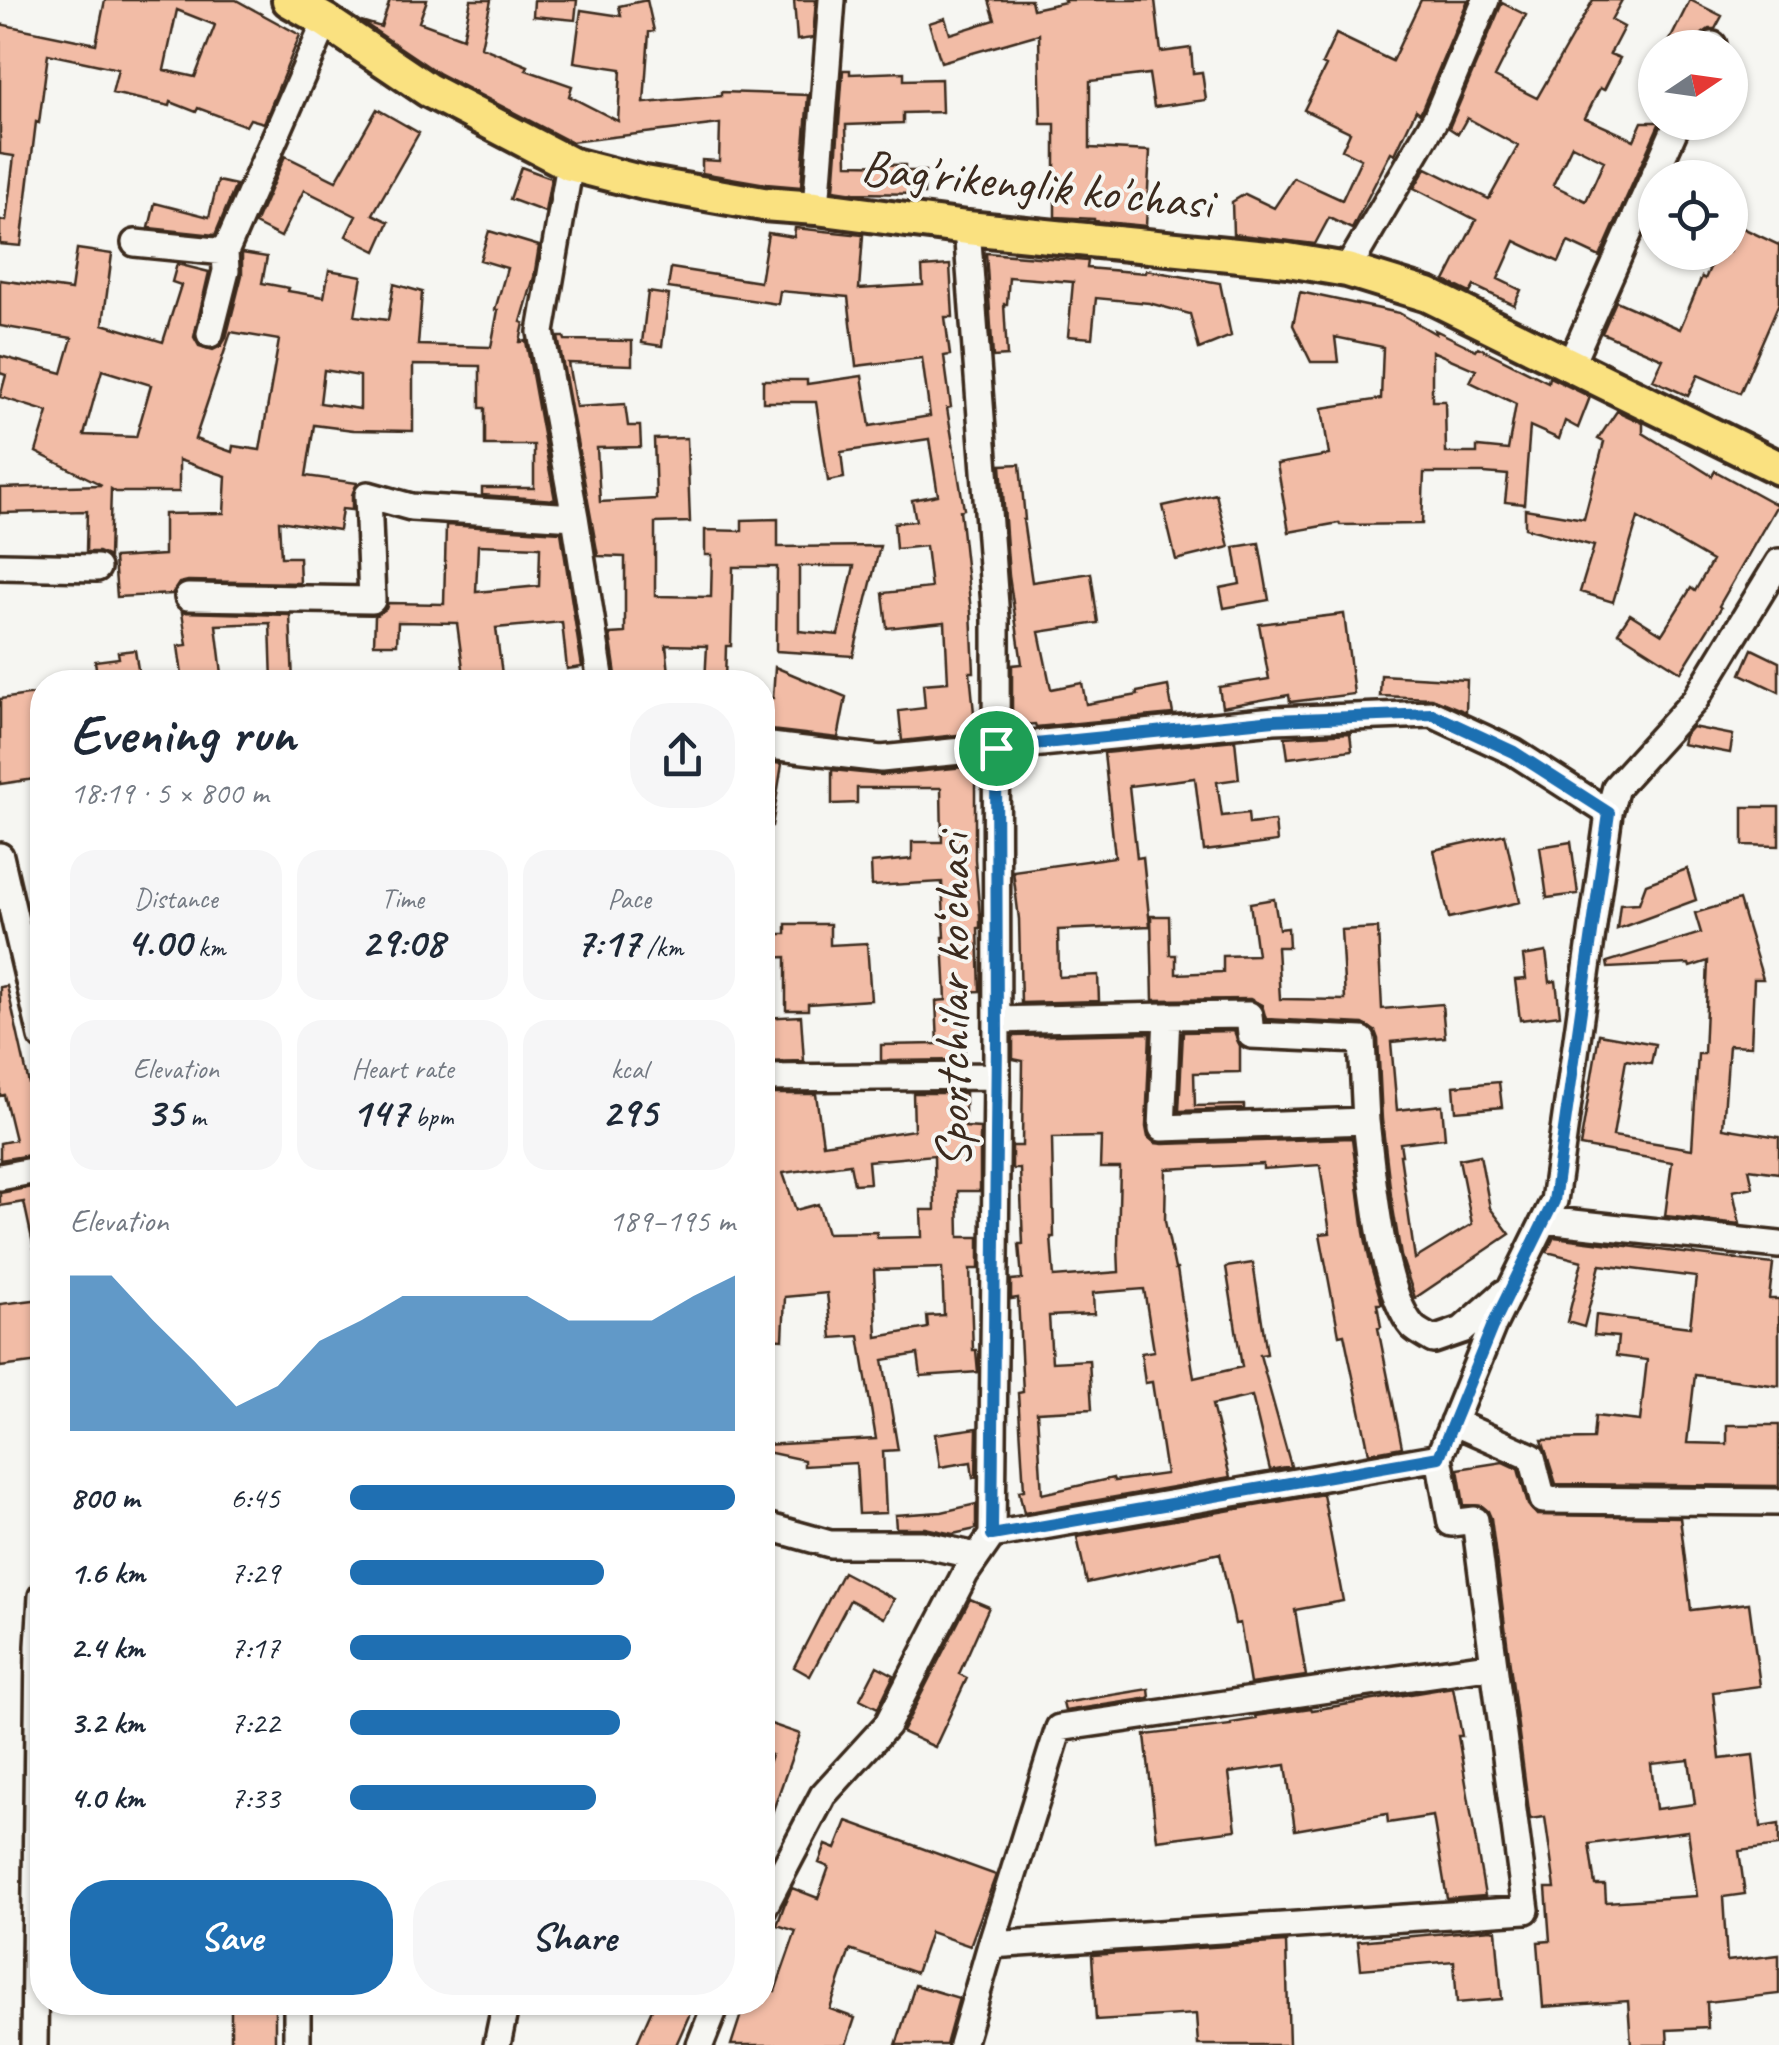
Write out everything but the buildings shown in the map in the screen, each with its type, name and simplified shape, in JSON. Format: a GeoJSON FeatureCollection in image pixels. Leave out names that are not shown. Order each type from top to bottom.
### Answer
{"type":"FeatureCollection","features":[{"type":"Feature","properties":{"kind":"main road","name":"Bag'rikenglik ko'chasi"},"geometry":{"type":"LineString","coordinates":[[289,0],[428,90],[570,164],[698,194],[762,204],[1288,260],[1347,270],[1428,295],[1779,468]]}},
{"type":"Feature","properties":{"kind":"street"},"geometry":{"type":"LineString","coordinates":[[816,208],[832,0]]}},
{"type":"Feature","properties":{"kind":"street"},"geometry":{"type":"LineString","coordinates":[[1347,270],[1437,116],[1486,0]]}},
{"type":"Feature","properties":{"kind":"street"},"geometry":{"type":"LineString","coordinates":[[210,334],[226,271],[224,252],[326,21]]}},
{"type":"Feature","properties":{"kind":"street"},"geometry":{"type":"LineString","coordinates":[[1570,365],[1670,140]]}},
{"type":"Feature","properties":{"kind":"street"},"geometry":{"type":"LineString","coordinates":[[570,164],[541,332],[599,670]]}},
{"type":"Feature","properties":{"kind":"street","name":"Sportchilar ko‘chasi"},"geometry":{"type":"LineString","coordinates":[[967,228],[996,619],[992,1535]]}},
{"type":"Feature","properties":{"kind":"street"},"geometry":{"type":"LineString","coordinates":[[135,242],[224,252]]}},
{"type":"Feature","properties":{"kind":"street"},"geometry":{"type":"LineString","coordinates":[[188,597],[372,600],[368,495],[411,507],[575,517]]}},
{"type":"Feature","properties":{"kind":"street"},"geometry":{"type":"LineString","coordinates":[[991,1945],[1526,1910],[1475,1520],[1450,1523],[1439,1457],[1492,1327],[1554,1201],[1609,813],[1616,788],[1696,700],[1779,562]]}},
{"type":"Feature","properties":{"kind":"street"},"geometry":{"type":"LineString","coordinates":[[0,566],[97,568]]}},
{"type":"Feature","properties":{"kind":"street"},"geometry":{"type":"LineString","coordinates":[[775,747],[882,760],[1274,720],[1432,714],[1514,752],[1609,813]]}},
{"type":"Feature","properties":{"kind":"street"},"geometry":{"type":"LineString","coordinates":[[0,856],[30,985]]}},
{"type":"Feature","properties":{"kind":"street"},"geometry":{"type":"LineString","coordinates":[[997,1020],[1249,1015],[1250,1035],[1362,1040],[1366,1121],[1380,1229],[1396,1297],[1414,1328],[1433,1340],[1462,1330],[1512,1286]]}},
{"type":"Feature","properties":{"kind":"street"},"geometry":{"type":"LineString","coordinates":[[1167,1016],[1162,1128],[1366,1121]]}},
{"type":"Feature","properties":{"kind":"street"},"geometry":{"type":"LineString","coordinates":[[775,1078],[997,1076]]}},
{"type":"Feature","properties":{"kind":"street"},"geometry":{"type":"LineString","coordinates":[[0,1178],[30,1172]]}},
{"type":"Feature","properties":{"kind":"street"},"geometry":{"type":"LineString","coordinates":[[1544,1220],[1779,1244]]}},
{"type":"Feature","properties":{"kind":"street"},"geometry":{"type":"LineString","coordinates":[[1453,1422],[1532,1457],[1542,1500],[1779,1502]]}},
{"type":"Feature","properties":{"kind":"street"},"geometry":{"type":"LineString","coordinates":[[775,1886],[823,1795],[887,1725],[976,1556],[992,1535],[1439,1457]]}},
{"type":"Feature","properties":{"kind":"street"},"geometry":{"type":"LineString","coordinates":[[775,1529],[830,1544],[922,1544],[976,1556]]}},
{"type":"Feature","properties":{"kind":"street"},"geometry":{"type":"LineString","coordinates":[[962,2045],[1059,1728],[1494,1665]]}},
{"type":"Feature","properties":{"kind":"street"},"geometry":{"type":"LineString","coordinates":[[34,2015],[34,2045]]}},
{"type":"Feature","properties":{"kind":"street"},"geometry":{"type":"LineString","coordinates":[[297,2045],[298,2015]]}},
{"type":"Feature","properties":{"kind":"street"},"geometry":{"type":"LineString","coordinates":[[496,2045],[503,2015]]}},
{"type":"Feature","properties":{"kind":"street"},"geometry":{"type":"LineString","coordinates":[[700,2045],[712,2015]]}},
{"type":"Feature","properties":{"kind":"route"},"geometry":{"type":"LineString","coordinates":[[1432,714],[1514,752],[1609,813],[1554,1201],[1492,1327],[1439,1457],[992,1535],[996,748],[1274,720],[1432,714]]}}]}
